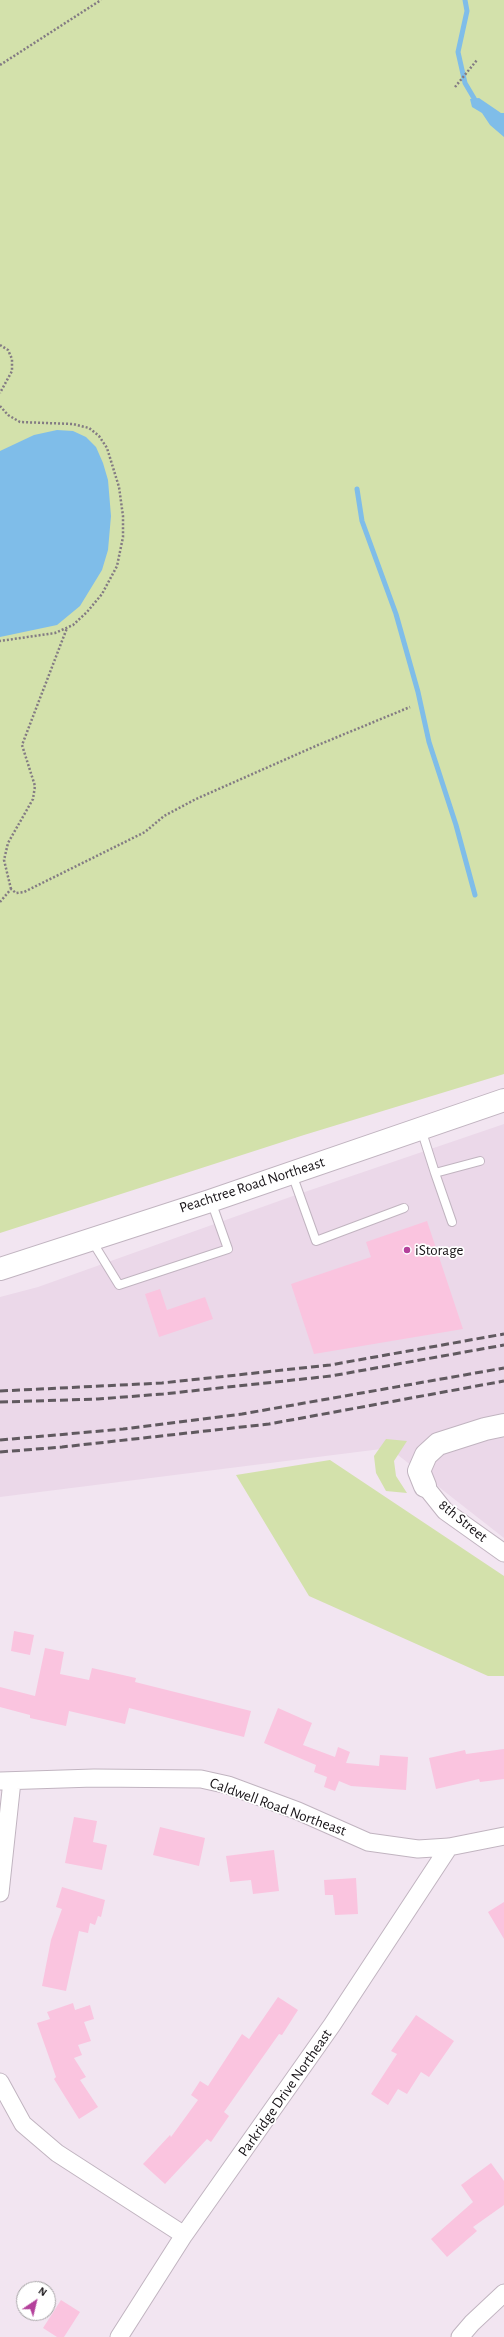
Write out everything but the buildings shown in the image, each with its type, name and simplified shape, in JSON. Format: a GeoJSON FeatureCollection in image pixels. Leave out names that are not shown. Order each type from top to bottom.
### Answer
{"type":"FeatureCollection","features":[{"type":"Feature","properties":{"kind":"main road","name":"Peachtree Road Northeast"},"geometry":{"type":"LineString","coordinates":[[0,1269],[210,1201],[504,1100]]}},
{"type":"Feature","properties":{"kind":"main road"},"geometry":{"type":"LineString","coordinates":[[425,1486],[419,1471],[426,1455],[438,1444],[485,1429],[504,1426]]}},
{"type":"Feature","properties":{"kind":"street","name":"8th Street"},"geometry":{"type":"LineString","coordinates":[[425,1486],[445,1511],[504,1553]]}},
{"type":"Feature","properties":{"kind":"street","name":"Caldwell Road Northeast"},"geometry":{"type":"LineString","coordinates":[[6,1781],[94,1778],[201,1779],[228,1785],[298,1811],[368,1842],[418,1849],[449,1847],[504,1836]]}},
{"type":"Feature","properties":{"kind":"street"},"geometry":{"type":"LineString","coordinates":[[0,1893],[6,1781]]}},
{"type":"Feature","properties":{"kind":"street","name":"Parkridge Drive Northeast"},"geometry":{"type":"LineString","coordinates":[[119,2337],[184,2235],[332,2025],[449,1847]]}},
{"type":"Feature","properties":{"kind":"street"},"geometry":{"type":"LineString","coordinates":[[0,2082],[22,2124],[57,2153],[184,2235]]}},
{"type":"Feature","properties":{"kind":"street"},"geometry":{"type":"LineString","coordinates":[[460,2337],[472,2323],[504,2293]]}},
{"type":"Feature","properties":{"kind":"lane"},"geometry":{"type":"LineString","coordinates":[[421,1129],[452,1222]]}},
{"type":"Feature","properties":{"kind":"lane"},"geometry":{"type":"LineString","coordinates":[[435,1173],[480,1161]]}},
{"type":"Feature","properties":{"kind":"lane"},"geometry":{"type":"LineString","coordinates":[[291,1173],[316,1241],[404,1208]]}},
{"type":"Feature","properties":{"kind":"lane"},"geometry":{"type":"LineString","coordinates":[[91,1239],[119,1285],[228,1249],[210,1201]]}},
{"type":"Feature","properties":{"kind":"path"},"geometry":{"type":"LineString","coordinates":[[0,65],[101,0]]}},
{"type":"Feature","properties":{"kind":"path"},"geometry":{"type":"LineString","coordinates":[[455,87],[477,60]]}},
{"type":"Feature","properties":{"kind":"path"},"geometry":{"type":"LineString","coordinates":[[0,345],[8,350],[12,359],[12,371],[0,393]]}},
{"type":"Feature","properties":{"kind":"path"},"geometry":{"type":"LineString","coordinates":[[0,406],[8,415],[20,422],[73,424],[89,428],[99,436],[109,454],[119,487],[123,516],[122,537],[116,566],[102,594],[87,612],[67,628],[55,633],[0,641]]}},
{"type":"Feature","properties":{"kind":"path"},"geometry":{"type":"LineString","coordinates":[[67,628],[22,745],[35,786],[33,799],[8,843],[4,860],[10,889],[16,893],[24,892],[145,832],[164,816],[196,799],[318,745],[410,707]]}},
{"type":"Feature","properties":{"kind":"path"},"geometry":{"type":"LineString","coordinates":[[0,902],[10,889]]}},
{"type":"Feature","properties":{"kind":"shaded area"},"geometry":{"type":"Polygon","coordinates":[[[504,1124],[504,1538],[389,1448],[0,1497],[0,1297],[38,1287],[293,1196],[504,1124]]]}},
{"type":"Feature","properties":{"kind":"green space"},"geometry":{"type":"Polygon","coordinates":[[[0,0],[504,0],[504,1074],[304,1135],[0,1233],[0,0]]]}},
{"type":"Feature","properties":{"kind":"green space"},"geometry":{"type":"Polygon","coordinates":[[[386,1439],[407,1441],[394,1461],[396,1476],[407,1493],[386,1491],[376,1473],[374,1456],[386,1439]]]}},
{"type":"Feature","properties":{"kind":"green space"},"geometry":{"type":"Polygon","coordinates":[[[330,1460],[504,1576],[504,1676],[488,1676],[309,1596],[236,1475],[330,1460]]]}},
{"type":"Feature","properties":{"kind":"water"},"geometry":{"type":"Polygon","coordinates":[[[479,98],[501,113],[504,113],[504,137],[490,125],[482,113],[472,107],[470,99],[479,98]]]}},
{"type":"Feature","properties":{"kind":"water"},"geometry":{"type":"Polygon","coordinates":[[[57,430],[73,431],[86,437],[96,447],[103,463],[108,480],[111,516],[108,550],[102,570],[80,606],[57,625],[0,637],[0,451],[34,435],[57,430]]]}},
{"type":"Feature","properties":{"kind":"waterway"},"geometry":{"type":"LineString","coordinates":[[465,0],[467,11],[458,52],[465,83],[478,105]]}},
{"type":"Feature","properties":{"kind":"waterway"},"geometry":{"type":"LineString","coordinates":[[357,489],[362,521],[396,614],[418,692],[429,742],[456,825],[475,895]]}},
{"type":"Feature","properties":{"kind":"railway"},"geometry":{"type":"LineString","coordinates":[[0,1391],[162,1383],[330,1365],[504,1334]]}},
{"type":"Feature","properties":{"kind":"railway"},"geometry":{"type":"LineString","coordinates":[[0,1402],[98,1399],[163,1394],[331,1376],[504,1345]]}},
{"type":"Feature","properties":{"kind":"railway"},"geometry":{"type":"LineString","coordinates":[[0,1440],[123,1429],[242,1414],[504,1368]]}},
{"type":"Feature","properties":{"kind":"railway"},"geometry":{"type":"LineString","coordinates":[[0,1452],[62,1447],[269,1424],[504,1381]]}},
{"type":"Feature","properties":{"kind":"place","name":"iStorage"},"geometry":{"type":"Point","coordinates":[407,1250]}}]}
